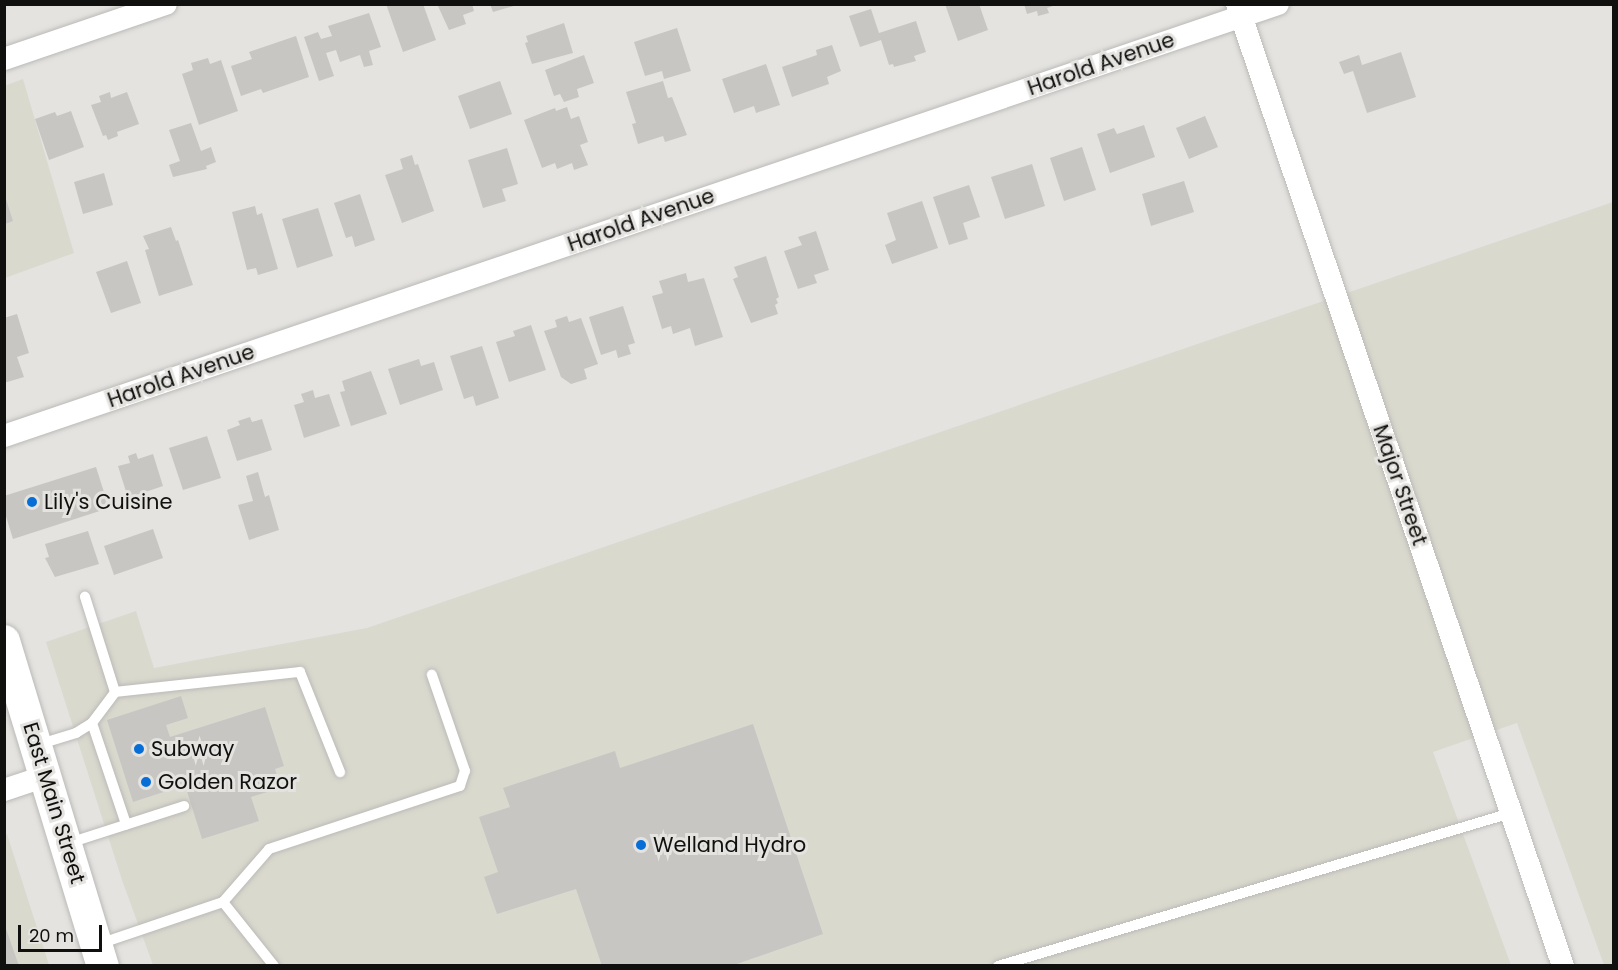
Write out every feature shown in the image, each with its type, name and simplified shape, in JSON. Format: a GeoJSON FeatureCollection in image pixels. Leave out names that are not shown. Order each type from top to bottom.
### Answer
{"type":"FeatureCollection","features":[{"type":"Feature","properties":{"kind":"main road","name":"East Main Street"},"geometry":{"type":"LineString","coordinates":[[4,641],[99,955]]}},
{"type":"Feature","properties":{"kind":"street"},"geometry":{"type":"LineString","coordinates":[[4,59],[166,4]]}},
{"type":"Feature","properties":{"kind":"street","name":"Harold Avenue"},"geometry":{"type":"LineString","coordinates":[[4,436],[1239,11],[1278,4]]}},
{"type":"Feature","properties":{"kind":"street","name":"Major Street"},"geometry":{"type":"LineString","coordinates":[[1239,11],[1563,966]]}},
{"type":"Feature","properties":{"kind":"street"},"geometry":{"type":"LineString","coordinates":[[4,790],[46,776]]}},
{"type":"Feature","properties":{"kind":"lane"},"geometry":{"type":"LineString","coordinates":[[85,597],[114,692]]}},
{"type":"Feature","properties":{"kind":"lane"},"geometry":{"type":"LineString","coordinates":[[37,745],[76,733],[92,723],[114,692],[300,672],[340,772]]}},
{"type":"Feature","properties":{"kind":"lane"},"geometry":{"type":"LineString","coordinates":[[99,955],[223,902],[269,849],[460,786],[465,771],[432,675]]}},
{"type":"Feature","properties":{"kind":"lane"},"geometry":{"type":"LineString","coordinates":[[92,723],[126,824]]}},
{"type":"Feature","properties":{"kind":"lane"},"geometry":{"type":"LineString","coordinates":[[66,844],[184,806]]}},
{"type":"Feature","properties":{"kind":"lane"},"geometry":{"type":"LineString","coordinates":[[998,966],[1511,813]]}},
{"type":"Feature","properties":{"kind":"lane"},"geometry":{"type":"LineString","coordinates":[[223,902],[274,966]]}},
{"type":"Feature","properties":{"kind":"shaded area"},"geometry":{"type":"Polygon","coordinates":[[[23,79],[74,253],[5,278],[4,86],[23,79]]]}},
{"type":"Feature","properties":{"kind":"shaded area"},"geometry":{"type":"Polygon","coordinates":[[[1613,202],[1613,965],[1604,965],[1517,723],[1433,752],[1511,965],[153,965],[122,880],[46,642],[136,611],[154,668],[367,628],[1613,202]]]}},
{"type":"Feature","properties":{"kind":"shaded area"},"geometry":{"type":"Polygon","coordinates":[[[7,834],[49,965],[5,966],[4,835],[7,834]]]}},
{"type":"Feature","properties":{"kind":"building"},"geometry":{"type":"Polygon","coordinates":[[[386,4],[423,4],[436,40],[403,52],[386,4]]]}},
{"type":"Feature","properties":{"kind":"building"},"geometry":{"type":"Polygon","coordinates":[[[437,4],[472,4],[474,11],[463,15],[466,24],[449,30],[437,4]]]}},
{"type":"Feature","properties":{"kind":"building"},"geometry":{"type":"Polygon","coordinates":[[[490,4],[517,4],[517,5],[493,12],[490,4]]]}},
{"type":"Feature","properties":{"kind":"building"},"geometry":{"type":"Polygon","coordinates":[[[945,4],[979,4],[988,30],[958,41],[945,4]]]}},
{"type":"Feature","properties":{"kind":"building"},"geometry":{"type":"Polygon","coordinates":[[[1024,4],[1056,5],[1047,8],[1049,13],[1038,16],[1037,11],[1027,14],[1024,4]]]}},
{"type":"Feature","properties":{"kind":"building"},"geometry":{"type":"Polygon","coordinates":[[[871,9],[879,33],[916,21],[926,52],[914,56],[916,61],[894,67],[893,64],[889,65],[881,40],[860,47],[849,16],[871,9]]]}},
{"type":"Feature","properties":{"kind":"building"},"geometry":{"type":"Polygon","coordinates":[[[369,13],[381,47],[369,51],[373,65],[364,67],[360,55],[340,62],[336,50],[326,53],[334,76],[319,81],[304,37],[318,32],[321,39],[332,36],[328,26],[369,13]]]}},
{"type":"Feature","properties":{"kind":"building"},"geometry":{"type":"Polygon","coordinates":[[[564,23],[573,53],[532,64],[525,43],[528,42],[526,36],[564,23]]]}},
{"type":"Feature","properties":{"kind":"building"},"geometry":{"type":"Polygon","coordinates":[[[677,28],[691,71],[664,79],[662,71],[645,76],[634,42],[677,28]]]}},
{"type":"Feature","properties":{"kind":"building"},"geometry":{"type":"Polygon","coordinates":[[[296,36],[309,77],[263,93],[261,89],[241,96],[231,66],[252,59],[249,52],[296,36]]]}},
{"type":"Feature","properties":{"kind":"building"},"geometry":{"type":"Polygon","coordinates":[[[832,45],[841,71],[827,77],[829,84],[792,97],[782,67],[817,55],[816,50],[832,45]]]}},
{"type":"Feature","properties":{"kind":"building"},"geometry":{"type":"Polygon","coordinates":[[[1401,52],[1416,97],[1367,113],[1353,71],[1344,74],[1339,62],[1359,55],[1362,65],[1401,52]]]}},
{"type":"Feature","properties":{"kind":"building"},"geometry":{"type":"Polygon","coordinates":[[[584,55],[594,83],[577,89],[579,97],[564,102],[560,94],[554,96],[545,70],[584,55]]]}},
{"type":"Feature","properties":{"kind":"building"},"geometry":{"type":"Polygon","coordinates":[[[208,58],[210,64],[221,60],[238,111],[199,125],[182,74],[193,70],[191,63],[208,58]]]}},
{"type":"Feature","properties":{"kind":"building"},"geometry":{"type":"Polygon","coordinates":[[[766,64],[780,105],[756,113],[754,106],[734,113],[722,79],[766,64]]]}},
{"type":"Feature","properties":{"kind":"building"},"geometry":{"type":"Polygon","coordinates":[[[500,81],[512,114],[470,129],[458,96],[500,81]]]}},
{"type":"Feature","properties":{"kind":"building"},"geometry":{"type":"Polygon","coordinates":[[[663,81],[668,98],[672,97],[687,135],[665,142],[663,136],[638,144],[632,124],[636,123],[626,92],[663,81]]]}},
{"type":"Feature","properties":{"kind":"building"},"geometry":{"type":"Polygon","coordinates":[[[110,92],[111,98],[127,92],[139,124],[117,132],[118,136],[108,140],[106,135],[103,136],[91,105],[101,102],[99,96],[110,92]]]}},
{"type":"Feature","properties":{"kind":"building"},"geometry":{"type":"Polygon","coordinates":[[[567,107],[571,119],[579,116],[588,142],[580,145],[588,165],[574,170],[572,163],[557,169],[555,163],[542,168],[524,120],[555,108],[556,111],[567,107]]]}},
{"type":"Feature","properties":{"kind":"building"},"geometry":{"type":"Polygon","coordinates":[[[71,111],[84,147],[49,160],[35,119],[55,112],[57,116],[71,111]]]}},
{"type":"Feature","properties":{"kind":"building"},"geometry":{"type":"Polygon","coordinates":[[[1205,116],[1218,147],[1189,159],[1176,128],[1205,116]]]}},
{"type":"Feature","properties":{"kind":"building"},"geometry":{"type":"Polygon","coordinates":[[[191,123],[201,151],[211,147],[216,162],[206,166],[207,169],[173,177],[169,165],[180,161],[169,130],[191,123]]]}},
{"type":"Feature","properties":{"kind":"building"},"geometry":{"type":"Polygon","coordinates":[[[1144,125],[1155,157],[1110,173],[1097,134],[1114,128],[1117,134],[1144,125]]]}},
{"type":"Feature","properties":{"kind":"building"},"geometry":{"type":"Polygon","coordinates":[[[1082,147],[1096,190],[1064,201],[1050,158],[1082,147]]]}},
{"type":"Feature","properties":{"kind":"building"},"geometry":{"type":"Polygon","coordinates":[[[507,148],[518,184],[502,189],[506,201],[483,208],[468,160],[507,148]]]}},
{"type":"Feature","properties":{"kind":"building"},"geometry":{"type":"Polygon","coordinates":[[[412,155],[415,165],[418,164],[434,211],[402,223],[385,175],[403,169],[400,159],[412,155]]]}},
{"type":"Feature","properties":{"kind":"building"},"geometry":{"type":"Polygon","coordinates":[[[1032,164],[1045,206],[1005,219],[991,177],[1032,164]]]}},
{"type":"Feature","properties":{"kind":"building"},"geometry":{"type":"Polygon","coordinates":[[[104,173],[113,205],[83,214],[74,182],[104,173]]]}},
{"type":"Feature","properties":{"kind":"building"},"geometry":{"type":"Polygon","coordinates":[[[1184,181],[1194,212],[1151,226],[1142,194],[1184,181]]]}},
{"type":"Feature","properties":{"kind":"building"},"geometry":{"type":"Polygon","coordinates":[[[969,185],[980,217],[963,223],[968,239],[949,245],[933,197],[969,185]]]}},
{"type":"Feature","properties":{"kind":"building"},"geometry":{"type":"Polygon","coordinates":[[[360,194],[375,240],[355,247],[352,236],[346,238],[334,203],[360,194]]]}},
{"type":"Feature","properties":{"kind":"building"},"geometry":{"type":"Polygon","coordinates":[[[5,196],[13,221],[5,224],[5,196]]]}},
{"type":"Feature","properties":{"kind":"building"},"geometry":{"type":"Polygon","coordinates":[[[922,201],[938,248],[892,264],[885,245],[896,240],[887,213],[922,201]]]}},
{"type":"Feature","properties":{"kind":"building"},"geometry":{"type":"Polygon","coordinates":[[[255,206],[257,215],[262,213],[278,269],[258,275],[256,268],[247,270],[232,212],[255,206]]]}},
{"type":"Feature","properties":{"kind":"building"},"geometry":{"type":"Polygon","coordinates":[[[318,208],[333,256],[297,268],[282,219],[318,208]]]}},
{"type":"Feature","properties":{"kind":"building"},"geometry":{"type":"Polygon","coordinates":[[[171,227],[176,241],[178,240],[193,285],[159,296],[145,250],[149,249],[143,236],[171,227]]]}},
{"type":"Feature","properties":{"kind":"building"},"geometry":{"type":"Polygon","coordinates":[[[816,231],[829,270],[814,275],[817,283],[798,289],[784,251],[802,245],[798,237],[816,231]]]}},
{"type":"Feature","properties":{"kind":"building"},"geometry":{"type":"Polygon","coordinates":[[[766,256],[779,297],[775,305],[778,314],[751,323],[733,279],[738,277],[734,267],[766,256]]]}},
{"type":"Feature","properties":{"kind":"building"},"geometry":{"type":"Polygon","coordinates":[[[127,261],[141,303],[111,313],[96,272],[127,261]]]}},
{"type":"Feature","properties":{"kind":"building"},"geometry":{"type":"Polygon","coordinates":[[[686,273],[688,282],[704,278],[723,337],[695,346],[690,328],[673,334],[671,326],[662,329],[652,296],[663,293],[659,281],[686,273]]]}},
{"type":"Feature","properties":{"kind":"building"},"geometry":{"type":"Polygon","coordinates":[[[623,306],[635,343],[628,345],[631,354],[618,358],[616,350],[601,355],[589,317],[623,306]]]}},
{"type":"Feature","properties":{"kind":"building"},"geometry":{"type":"Polygon","coordinates":[[[17,314],[29,353],[17,357],[24,377],[4,383],[4,318],[17,314]]]}},
{"type":"Feature","properties":{"kind":"building"},"geometry":{"type":"Polygon","coordinates":[[[567,316],[569,322],[581,318],[598,364],[584,369],[587,379],[571,384],[561,377],[544,331],[557,327],[555,320],[567,316]]]}},
{"type":"Feature","properties":{"kind":"building"},"geometry":{"type":"Polygon","coordinates":[[[531,325],[546,370],[509,382],[496,342],[515,336],[513,331],[531,325]]]}},
{"type":"Feature","properties":{"kind":"building"},"geometry":{"type":"Polygon","coordinates":[[[482,346],[499,398],[476,406],[473,396],[464,399],[450,356],[482,346]]]}},
{"type":"Feature","properties":{"kind":"building"},"geometry":{"type":"Polygon","coordinates":[[[419,359],[421,366],[434,362],[443,390],[400,405],[388,369],[419,359]]]}},
{"type":"Feature","properties":{"kind":"building"},"geometry":{"type":"Polygon","coordinates":[[[371,371],[387,414],[351,426],[340,392],[345,391],[342,381],[371,371]]]}},
{"type":"Feature","properties":{"kind":"building"},"geometry":{"type":"Polygon","coordinates":[[[313,390],[315,398],[329,394],[340,426],[304,438],[294,405],[304,402],[301,394],[313,390]]]}},
{"type":"Feature","properties":{"kind":"building"},"geometry":{"type":"Polygon","coordinates":[[[250,417],[252,422],[262,419],[272,450],[237,461],[227,430],[240,425],[238,421],[250,417]]]}},
{"type":"Feature","properties":{"kind":"building"},"geometry":{"type":"Polygon","coordinates":[[[207,436],[221,478],[183,490],[169,448],[207,436]]]}},
{"type":"Feature","properties":{"kind":"building"},"geometry":{"type":"Polygon","coordinates":[[[136,453],[138,459],[153,454],[163,486],[128,498],[118,466],[130,463],[128,456],[136,453]]]}},
{"type":"Feature","properties":{"kind":"building"},"geometry":{"type":"Polygon","coordinates":[[[96,467],[109,508],[13,539],[4,510],[4,496],[96,467]]]}},
{"type":"Feature","properties":{"kind":"building"},"geometry":{"type":"Polygon","coordinates":[[[258,472],[265,497],[269,495],[279,530],[249,540],[238,505],[253,501],[246,476],[258,472]]]}},
{"type":"Feature","properties":{"kind":"building"},"geometry":{"type":"Polygon","coordinates":[[[153,529],[163,558],[114,575],[104,546],[153,529]]]}},
{"type":"Feature","properties":{"kind":"building"},"geometry":{"type":"Polygon","coordinates":[[[88,531],[99,564],[55,577],[45,558],[49,557],[45,544],[88,531]]]}},
{"type":"Feature","properties":{"kind":"building"},"geometry":{"type":"Polygon","coordinates":[[[181,696],[188,718],[166,725],[170,737],[265,707],[284,766],[275,769],[281,788],[251,797],[259,821],[202,839],[185,785],[133,802],[107,720],[181,696]]]}},
{"type":"Feature","properties":{"kind":"building","name":"Welland Hydro"},"geometry":{"type":"Polygon","coordinates":[[[753,724],[823,934],[731,966],[602,966],[576,889],[497,914],[484,877],[498,872],[479,817],[510,807],[503,788],[615,751],[620,768],[753,724]]]}},
{"type":"Feature","properties":{"kind":"building"},"geometry":{"type":"Polygon","coordinates":[[[5,926],[19,966],[4,966],[5,926]]]}},
{"type":"Feature","properties":{"kind":"place","name":"Lily's Cuisine"},"geometry":{"type":"Point","coordinates":[32,502]}},
{"type":"Feature","properties":{"kind":"place","name":"Subway"},"geometry":{"type":"Point","coordinates":[139,749]}},
{"type":"Feature","properties":{"kind":"place","name":"Golden Razor"},"geometry":{"type":"Point","coordinates":[146,782]}},
{"type":"Feature","properties":{"kind":"place","name":"Welland Hydro"},"geometry":{"type":"Point","coordinates":[641,845]}}]}
